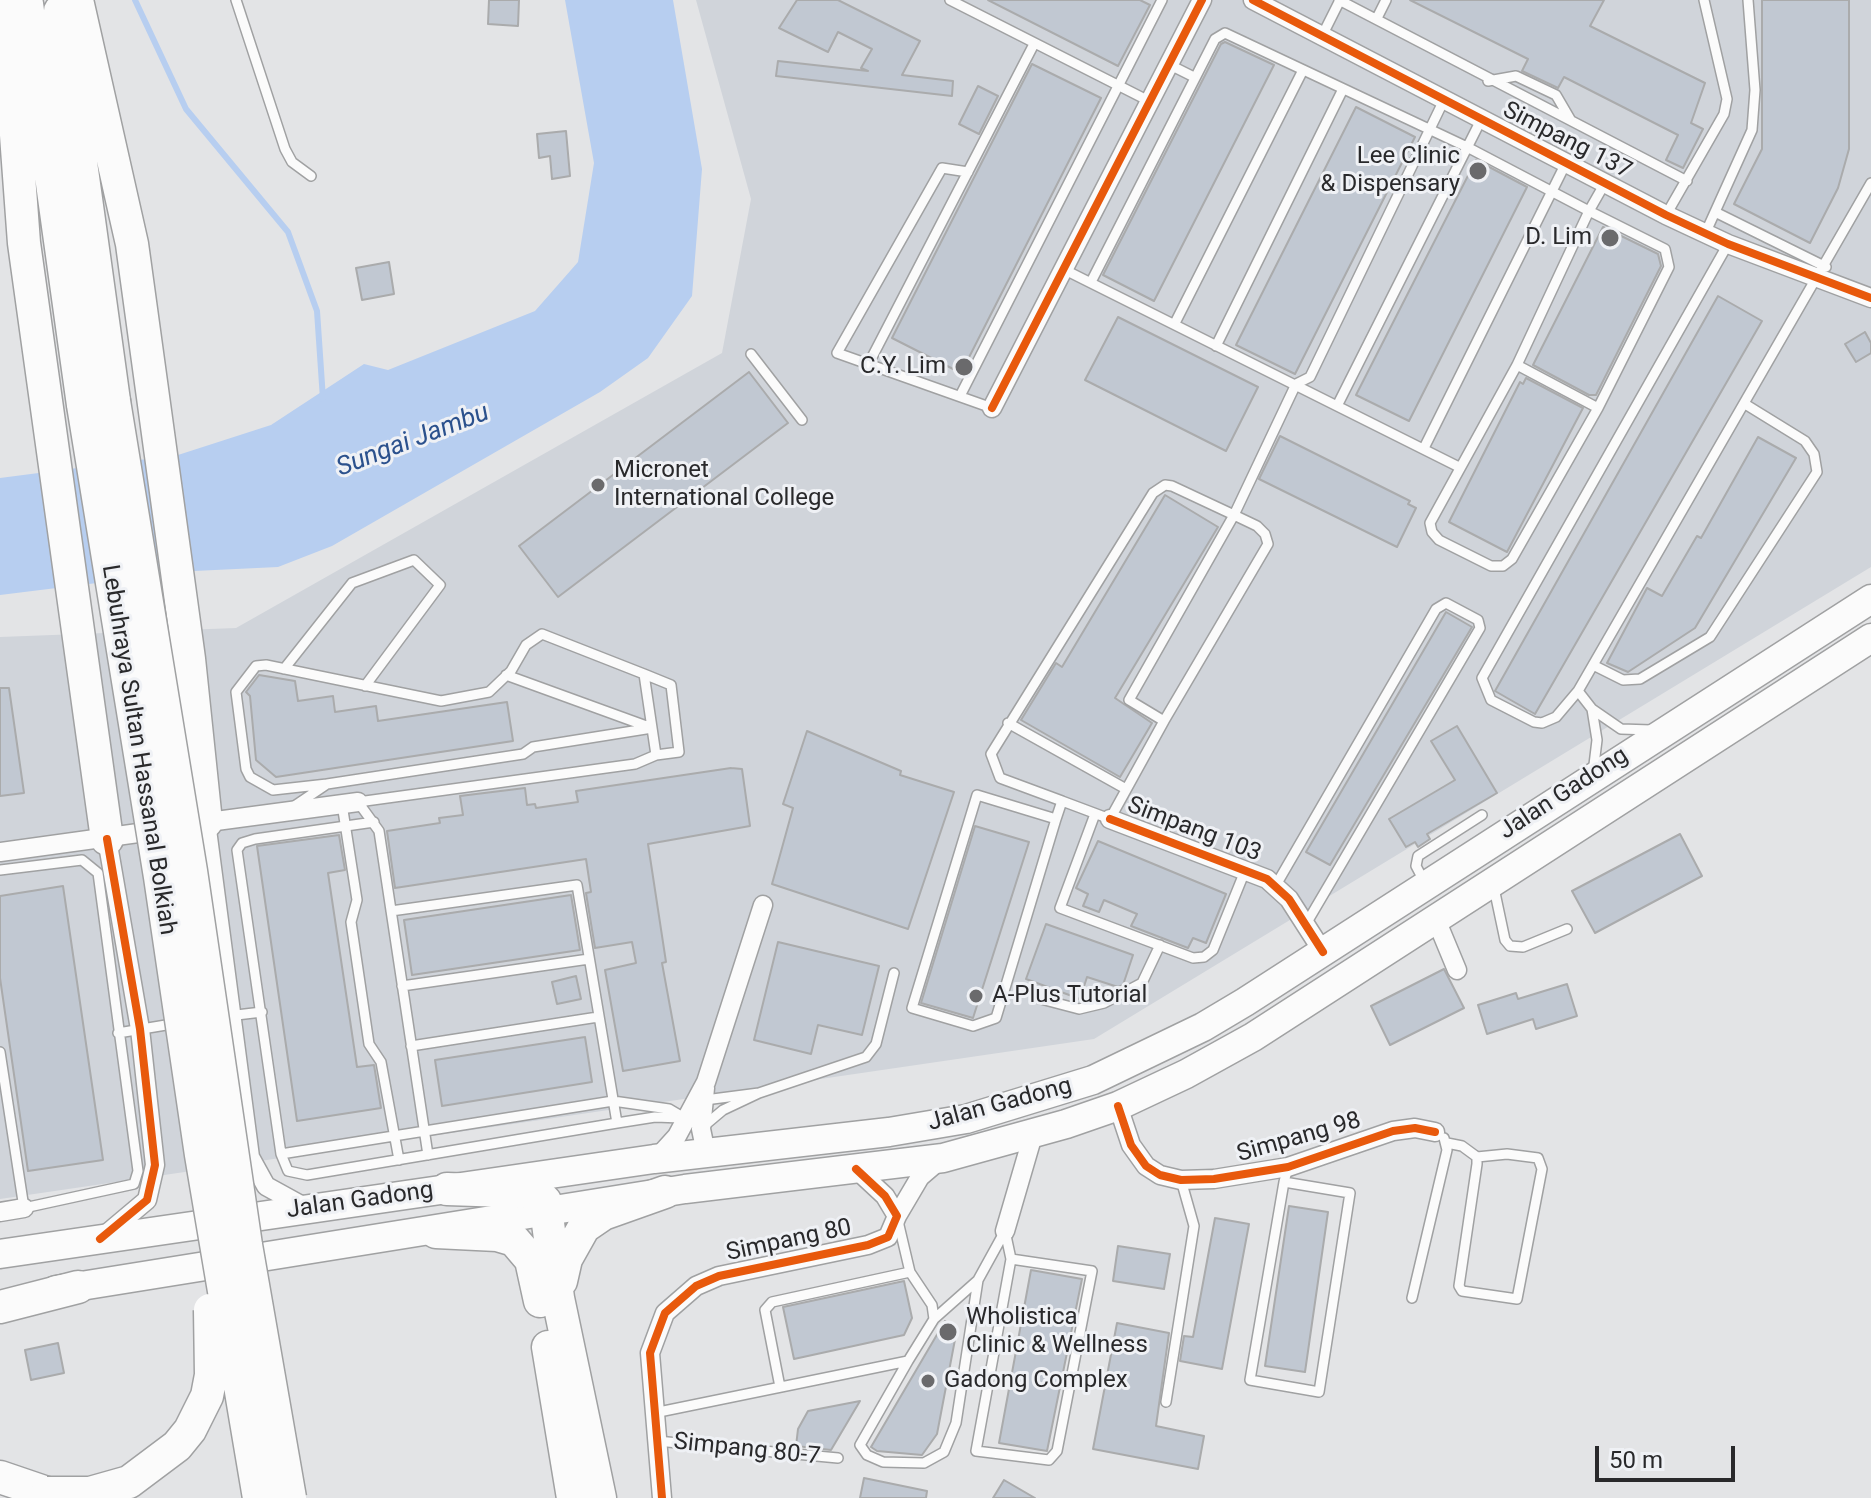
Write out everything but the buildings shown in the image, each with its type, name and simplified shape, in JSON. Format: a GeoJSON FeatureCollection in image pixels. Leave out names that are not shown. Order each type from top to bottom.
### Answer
{"type":"FeatureCollection","features":[{"type":"Feature","properties":{"kind":"highway"},"geometry":{"type":"LineString","coordinates":[[6,0],[24,243],[107,839]]}},
{"type":"Feature","properties":{"kind":"highway","name":"Lebuhraya Sultan Hassanal Bolkiah"},"geometry":{"type":"LineString","coordinates":[[26,0],[99,403],[191,871],[246,1245],[290,1498]]}},
{"type":"Feature","properties":{"kind":"highway","name":"Lebuhraya Sultan Hassanal Bolkiah"},"geometry":{"type":"LineString","coordinates":[[58,0],[99,403],[208,1200],[259,1498]]}},
{"type":"Feature","properties":{"kind":"highway"},"geometry":{"type":"LineString","coordinates":[[77,0],[132,244],[189,659],[206,822]]}},
{"type":"Feature","properties":{"kind":"highway"},"geometry":{"type":"LineString","coordinates":[[447,1189],[536,1192],[545,1201],[558,1298],[600,1498]]}},
{"type":"Feature","properties":{"kind":"highway"},"geometry":{"type":"LineString","coordinates":[[558,1298],[566,1259],[584,1227],[603,1214],[665,1192]]}},
{"type":"Feature","properties":{"kind":"highway"},"geometry":{"type":"LineString","coordinates":[[0,1477],[47,1493],[90,1493],[129,1482],[163,1459],[199,1414],[211,1375],[208,1200]]}},
{"type":"Feature","properties":{"kind":"highway"},"geometry":{"type":"LineString","coordinates":[[436,1232],[497,1235],[514,1240],[531,1260],[573,1498]]}},
{"type":"Feature","properties":{"kind":"highway"},"geometry":{"type":"LineString","coordinates":[[0,1307],[78,1287]]}},
{"type":"Feature","properties":{"kind":"main road","name":"Jalan Gadong"},"geometry":{"type":"LineString","coordinates":[[0,1254],[654,1159],[704,1141],[889,1132],[966,1119],[1093,1080],[1203,1027],[1871,599]]}},
{"type":"Feature","properties":{"kind":"main road","name":"Jalan Gadong"},"geometry":{"type":"LineString","coordinates":[[0,1298],[436,1232],[665,1192],[943,1158],[1033,1135],[1118,1106],[1253,1037],[1871,638]]}},
{"type":"Feature","properties":{"kind":"main road"},"geometry":{"type":"LineString","coordinates":[[1786,653],[1832,662]]}},
{"type":"Feature","properties":{"kind":"street"},"geometry":{"type":"LineString","coordinates":[[992,408],[1202,0]]}},
{"type":"Feature","properties":{"kind":"street","name":"Simpang 137"},"geometry":{"type":"LineString","coordinates":[[1253,0],[1443,102],[1705,234],[1822,273],[1870,297]]}},
{"type":"Feature","properties":{"kind":"street"},"geometry":{"type":"LineString","coordinates":[[0,852],[350,803]]}},
{"type":"Feature","properties":{"kind":"street","name":"Simpang 103"},"geometry":{"type":"LineString","coordinates":[[1103,816],[1276,885],[1323,952]]}},
{"type":"Feature","properties":{"kind":"street"},"geometry":{"type":"LineString","coordinates":[[206,822],[229,1016],[250,1157],[256,1174],[278,1194],[306,1209]]}},
{"type":"Feature","properties":{"kind":"street"},"geometry":{"type":"LineString","coordinates":[[100,1239],[147,1200],[154,1184],[155,1165],[140,1029],[107,839]]}},
{"type":"Feature","properties":{"kind":"street"},"geometry":{"type":"LineString","coordinates":[[704,1141],[705,1091],[763,905]]}},
{"type":"Feature","properties":{"kind":"street"},"geometry":{"type":"LineString","coordinates":[[1435,917],[1457,970]]}},
{"type":"Feature","properties":{"kind":"street"},"geometry":{"type":"LineString","coordinates":[[654,1159],[670,1146],[705,1091]]}},
{"type":"Feature","properties":{"kind":"street","name":"Simpang 98"},"geometry":{"type":"LineString","coordinates":[[1118,1106],[1131,1145],[1146,1166],[1160,1175],[1181,1180],[1286,1174],[1393,1131],[1415,1128],[1441,1137]]}},
{"type":"Feature","properties":{"kind":"street"},"geometry":{"type":"LineString","coordinates":[[1005,1231],[1033,1135]]}},
{"type":"Feature","properties":{"kind":"street","name":"Simpang 80"},"geometry":{"type":"LineString","coordinates":[[662,1498],[650,1353],[655,1332],[677,1298],[719,1276],[880,1242],[888,1237],[920,1177],[943,1158]]}},
{"type":"Feature","properties":{"kind":"street"},"geometry":{"type":"LineString","coordinates":[[856,1169],[885,1196],[898,1218]]}},
{"type":"Feature","properties":{"kind":"street"},"geometry":{"type":"LineString","coordinates":[[0,1212],[24,1208]]}},
{"type":"Feature","properties":{"kind":"lane"},"geometry":{"type":"LineString","coordinates":[[236,0],[285,149],[292,162],[311,176]]}},
{"type":"Feature","properties":{"kind":"lane"},"geometry":{"type":"LineString","coordinates":[[950,0],[1149,101]]}},
{"type":"Feature","properties":{"kind":"lane"},"geometry":{"type":"LineString","coordinates":[[960,396],[1121,87],[1162,0]]}},
{"type":"Feature","properties":{"kind":"lane"},"geometry":{"type":"LineString","coordinates":[[1322,36],[1340,0],[1488,81],[1687,181]]}},
{"type":"Feature","properties":{"kind":"lane"},"geometry":{"type":"LineString","coordinates":[[1377,18],[1386,0]]}},
{"type":"Feature","properties":{"kind":"lane"},"geometry":{"type":"LineString","coordinates":[[1666,215],[1724,114],[1727,99],[1704,0]]}},
{"type":"Feature","properties":{"kind":"lane"},"geometry":{"type":"LineString","coordinates":[[1705,234],[1752,130],[1755,90],[1748,0]]}},
{"type":"Feature","properties":{"kind":"lane"},"geometry":{"type":"LineString","coordinates":[[1091,282],[1194,77],[1215,39],[1225,33],[1342,91],[1467,147],[1589,211],[1665,249],[1669,261],[1598,408],[1512,559],[1503,566],[1491,566],[1439,540],[1432,532],[1430,523],[1517,365],[1589,211],[1605,183]]}},
{"type":"Feature","properties":{"kind":"lane"},"geometry":{"type":"LineString","coordinates":[[869,363],[1034,44]]}},
{"type":"Feature","properties":{"kind":"lane"},"geometry":{"type":"LineString","coordinates":[[1168,64],[1194,77]]}},
{"type":"Feature","properties":{"kind":"lane"},"geometry":{"type":"LineString","coordinates":[[1175,323],[1303,70]]}},
{"type":"Feature","properties":{"kind":"lane"},"geometry":{"type":"LineString","coordinates":[[1488,81],[1516,76],[1530,82],[1556,95],[1571,121]]}},
{"type":"Feature","properties":{"kind":"lane"},"geometry":{"type":"LineString","coordinates":[[1216,346],[1342,91]]}},
{"type":"Feature","properties":{"kind":"lane"},"geometry":{"type":"LineString","coordinates":[[1164,721],[1129,700],[1234,515],[1296,384],[1310,377],[1443,102]]}},
{"type":"Feature","properties":{"kind":"lane"},"geometry":{"type":"LineString","coordinates":[[1338,404],[1481,120]]}},
{"type":"Feature","properties":{"kind":"lane"},"geometry":{"type":"LineString","coordinates":[[1424,448],[1566,163]]}},
{"type":"Feature","properties":{"kind":"lane"},"geometry":{"type":"LineString","coordinates":[[968,172],[942,168],[837,353],[992,408]]}},
{"type":"Feature","properties":{"kind":"lane"},"geometry":{"type":"LineString","coordinates":[[1728,244],[1482,678],[1491,700],[1534,722],[1556,717],[1578,691],[1822,273],[1871,183]]}},
{"type":"Feature","properties":{"kind":"lane"},"geometry":{"type":"LineString","coordinates":[[1715,212],[1822,273]]}},
{"type":"Feature","properties":{"kind":"lane"},"geometry":{"type":"LineString","coordinates":[[1063,269],[1459,467]]}},
{"type":"Feature","properties":{"kind":"lane"},"geometry":{"type":"LineString","coordinates":[[751,354],[802,420]]}},
{"type":"Feature","properties":{"kind":"lane"},"geometry":{"type":"LineString","coordinates":[[1517,365],[1598,408]]}},
{"type":"Feature","properties":{"kind":"lane"},"geometry":{"type":"LineString","coordinates":[[1593,665],[1623,680],[1640,679],[1710,637],[1817,472],[1814,454],[1805,441],[1745,404]]}},
{"type":"Feature","properties":{"kind":"lane"},"geometry":{"type":"LineString","coordinates":[[1103,816],[1000,778],[995,772],[991,754],[1158,487],[1172,486],[1260,529],[1267,540],[1267,550],[1126,789],[1103,816],[1060,908],[1193,958],[1213,950],[1245,871]]}},
{"type":"Feature","properties":{"kind":"lane"},"geometry":{"type":"LineString","coordinates":[[284,669],[352,583],[414,560],[440,585],[365,686]]}},
{"type":"Feature","properties":{"kind":"lane"},"geometry":{"type":"LineString","coordinates":[[1276,885],[1436,609],[1446,603],[1478,620],[1480,628],[1306,924]]}},
{"type":"Feature","properties":{"kind":"lane"},"geometry":{"type":"LineString","coordinates":[[350,803],[635,764],[656,755],[679,752],[671,685],[542,634],[526,645],[506,675],[489,692],[441,701],[256,666],[236,692],[246,769],[258,784],[273,790],[523,754],[533,747],[652,728]]}},
{"type":"Feature","properties":{"kind":"lane"},"geometry":{"type":"LineString","coordinates":[[644,674],[656,755]]}},
{"type":"Feature","properties":{"kind":"lane"},"geometry":{"type":"LineString","coordinates":[[506,675],[652,728]]}},
{"type":"Feature","properties":{"kind":"lane"},"geometry":{"type":"LineString","coordinates":[[1578,691],[1592,709],[1621,729],[1662,731]]}},
{"type":"Feature","properties":{"kind":"lane"},"geometry":{"type":"LineString","coordinates":[[1592,709],[1597,740],[1593,775]]}},
{"type":"Feature","properties":{"kind":"lane"},"geometry":{"type":"LineString","coordinates":[[1008,723],[1126,789]]}},
{"type":"Feature","properties":{"kind":"lane"},"geometry":{"type":"LineString","coordinates":[[286,811],[327,784]]}},
{"type":"Feature","properties":{"kind":"lane"},"geometry":{"type":"LineString","coordinates":[[1056,819],[977,795],[912,1008],[973,1026],[996,1018],[1062,801]]}},
{"type":"Feature","properties":{"kind":"lane"},"geometry":{"type":"LineString","coordinates":[[350,803],[374,822],[379,831],[428,1155]]}},
{"type":"Feature","properties":{"kind":"lane"},"geometry":{"type":"LineString","coordinates":[[350,803],[346,826],[357,900],[351,922],[369,1044],[381,1062],[399,1160]]}},
{"type":"Feature","properties":{"kind":"lane"},"geometry":{"type":"LineString","coordinates":[[1425,884],[1416,866],[1418,856],[1482,815]]}},
{"type":"Feature","properties":{"kind":"lane"},"geometry":{"type":"LineString","coordinates":[[374,822],[255,839],[242,843],[237,850],[281,1154],[288,1171],[296,1175],[655,1117],[685,1118]]}},
{"type":"Feature","properties":{"kind":"lane"},"geometry":{"type":"LineString","coordinates":[[0,870],[82,860],[92,864],[98,873],[138,1171],[134,1184],[24,1208],[0,1052]]}},
{"type":"Feature","properties":{"kind":"lane"},"geometry":{"type":"LineString","coordinates":[[1493,881],[1505,940],[1510,946],[1523,947],[1567,929]]}},
{"type":"Feature","properties":{"kind":"lane"},"geometry":{"type":"LineString","coordinates":[[391,911],[577,885],[617,1123]]}},
{"type":"Feature","properties":{"kind":"lane"},"geometry":{"type":"LineString","coordinates":[[1037,998],[1079,1009],[1104,1003],[1142,983],[1160,945]]}},
{"type":"Feature","properties":{"kind":"lane"},"geometry":{"type":"LineString","coordinates":[[402,986],[589,959]]}},
{"type":"Feature","properties":{"kind":"lane"},"geometry":{"type":"LineString","coordinates":[[281,1154],[613,1101],[669,1109],[685,1118],[704,1141],[723,1110],[759,1093],[866,1057],[876,1044],[894,973]]}},
{"type":"Feature","properties":{"kind":"lane"},"geometry":{"type":"LineString","coordinates":[[118,1033],[262,1012]]}},
{"type":"Feature","properties":{"kind":"lane"},"geometry":{"type":"LineString","coordinates":[[411,1046],[598,1017]]}},
{"type":"Feature","properties":{"kind":"lane"},"geometry":{"type":"LineString","coordinates":[[705,1091],[759,1093]]}},
{"type":"Feature","properties":{"kind":"lane"},"geometry":{"type":"LineString","coordinates":[[1412,1298],[1441,1137],[1477,1157],[1507,1154],[1538,1158],[1542,1169],[1517,1299],[1462,1291],[1459,1286],[1477,1157]]}},
{"type":"Feature","properties":{"kind":"lane"},"geometry":{"type":"LineString","coordinates":[[1286,1174],[1350,1193],[1319,1392],[1250,1380],[1286,1174]]}},
{"type":"Feature","properties":{"kind":"lane"},"geometry":{"type":"LineString","coordinates":[[1166,1402],[1194,1226],[1181,1180]]}},
{"type":"Feature","properties":{"kind":"lane"},"geometry":{"type":"LineString","coordinates":[[898,1218],[910,1272],[932,1305],[934,1319]]}},
{"type":"Feature","properties":{"kind":"lane"},"geometry":{"type":"LineString","coordinates":[[1005,1231],[1011,1259],[976,1451],[1049,1460],[1057,1451],[1092,1271],[1011,1259]]}},
{"type":"Feature","properties":{"kind":"lane"},"geometry":{"type":"LineString","coordinates":[[978,1280],[953,1437],[944,1452],[932,1460],[883,1462],[867,1455],[860,1445],[908,1361],[934,1319],[978,1280],[1005,1231]]}},
{"type":"Feature","properties":{"kind":"lane"},"geometry":{"type":"LineString","coordinates":[[780,1387],[765,1310],[772,1302],[910,1272]]}},
{"type":"Feature","properties":{"kind":"lane"},"geometry":{"type":"LineString","coordinates":[[654,1413],[908,1361]]}},
{"type":"Feature","properties":{"kind":"lane","name":"Simpang 80-7"},"geometry":{"type":"LineString","coordinates":[[657,1441],[838,1458]]}},
{"type":"Feature","properties":{"kind":"shaded area"},"geometry":{"type":"Polygon","coordinates":[[[696,0],[1871,0],[1871,567],[1094,1039],[0,1199],[0,637],[236,628],[722,353],[751,199],[696,0]]]}},
{"type":"Feature","properties":{"kind":"water","name":"Sungai Jambu"},"geometry":{"type":"Polygon","coordinates":[[[565,0],[673,0],[702,169],[692,296],[648,358],[600,392],[332,546],[278,567],[194,571],[0,595],[0,478],[178,455],[271,425],[364,364],[388,370],[535,311],[578,262],[594,163],[565,0]]]}},
{"type":"Feature","properties":{"kind":"waterway"},"geometry":{"type":"LineString","coordinates":[[135,0],[186,109],[288,232],[317,311],[323,399]]}},
{"type":"Feature","properties":{"kind":"cycle path"},"geometry":{"type":"LineString","coordinates":[[992,408],[1202,0]]}},
{"type":"Feature","properties":{"kind":"cycle path"},"geometry":{"type":"LineString","coordinates":[[1253,0],[1666,215],[1728,244],[1871,298]]}},
{"type":"Feature","properties":{"kind":"cycle path"},"geometry":{"type":"LineString","coordinates":[[1110,819],[1267,879],[1289,899],[1323,952]]}},
{"type":"Feature","properties":{"kind":"cycle path"},"geometry":{"type":"LineString","coordinates":[[100,1239],[147,1200],[155,1165],[140,1029],[107,839]]}},
{"type":"Feature","properties":{"kind":"cycle path"},"geometry":{"type":"LineString","coordinates":[[1118,1106],[1131,1145],[1146,1166],[1160,1175],[1181,1180],[1214,1179],[1288,1167],[1393,1131],[1415,1128],[1435,1132]]}},
{"type":"Feature","properties":{"kind":"cycle path"},"geometry":{"type":"LineString","coordinates":[[662,1498],[650,1353],[665,1313],[696,1286],[719,1276],[868,1245],[888,1237],[897,1216],[885,1196],[856,1169]]}},
{"type":"Feature","properties":{"kind":"place","name":"Lee Clinic & Dispensary"},"geometry":{"type":"Point","coordinates":[1478,171]}},
{"type":"Feature","properties":{"kind":"place","name":"D. Lim"},"geometry":{"type":"Point","coordinates":[1610,238]}},
{"type":"Feature","properties":{"kind":"place","name":"C.Y. Lim"},"geometry":{"type":"Point","coordinates":[964,367]}},
{"type":"Feature","properties":{"kind":"place","name":"Micronet International College"},"geometry":{"type":"Point","coordinates":[598,485]}},
{"type":"Feature","properties":{"kind":"place","name":"A-Plus Tutorial"},"geometry":{"type":"Point","coordinates":[976,996]}},
{"type":"Feature","properties":{"kind":"place","name":"Wholistica Clinic & Wellness"},"geometry":{"type":"Point","coordinates":[948,1332]}},
{"type":"Feature","properties":{"kind":"place","name":"Gadong Complex"},"geometry":{"type":"Point","coordinates":[928,1381]}}]}
